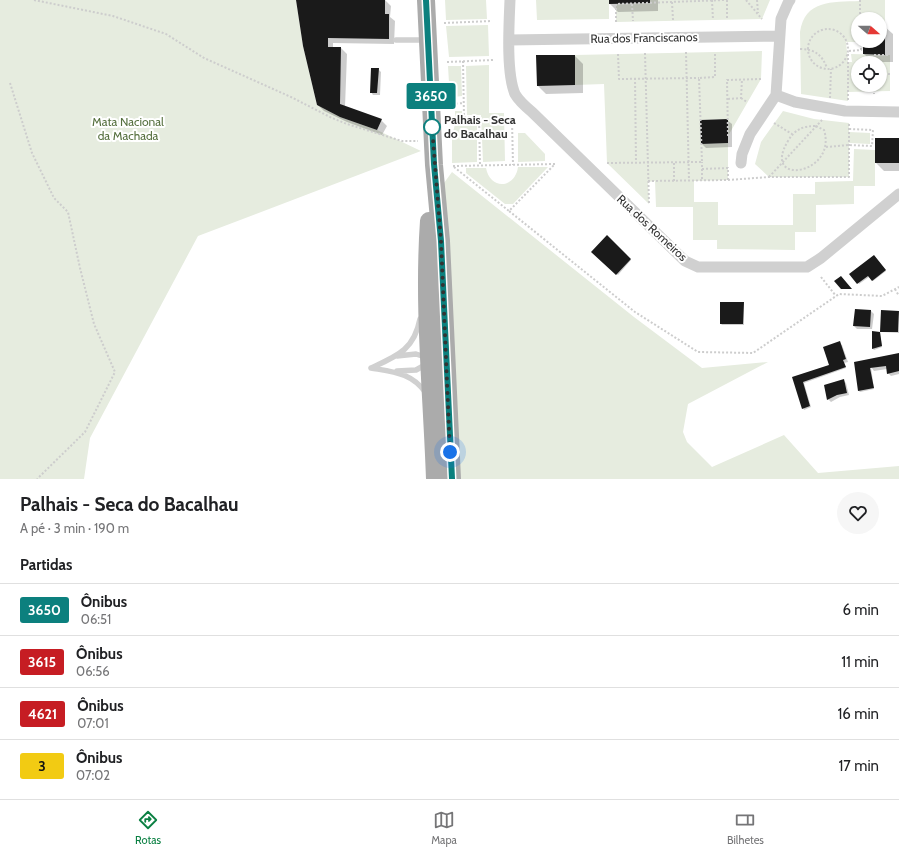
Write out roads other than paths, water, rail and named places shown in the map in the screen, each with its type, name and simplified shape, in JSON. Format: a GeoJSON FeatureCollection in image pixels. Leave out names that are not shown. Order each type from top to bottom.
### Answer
{"type":"FeatureCollection","features":[{"type":"Feature","properties":{"kind":"main road"},"geometry":{"type":"LineString","coordinates":[[426,0],[434,164],[441,241],[438,355],[432,404],[435,479]]}},
{"type":"Feature","properties":{"kind":"main road"},"geometry":{"type":"LineString","coordinates":[[434,164],[428,264],[438,355],[448,412],[452,479]]}},
{"type":"Feature","properties":{"kind":"street","name":"Rua dos Romeiros"},"geometry":{"type":"LineString","coordinates":[[510,0],[509,40],[512,83],[516,95],[523,104],[685,261],[698,267],[807,267],[822,258],[899,194]]}},
{"type":"Feature","properties":{"kind":"street"},"geometry":{"type":"LineString","coordinates":[[741,163],[742,154],[750,134],[776,95],[781,19],[790,0]]}},
{"type":"Feature","properties":{"kind":"street","name":"Rua dos Franciscanos"},"geometry":{"type":"LineString","coordinates":[[509,40],[779,36]]}},
{"type":"Feature","properties":{"kind":"street"},"geometry":{"type":"LineString","coordinates":[[776,95],[808,105],[845,112],[899,112]]}},
{"type":"Feature","properties":{"kind":"lane"},"geometry":{"type":"LineString","coordinates":[[396,40],[428,40]]}},
{"type":"Feature","properties":{"kind":"lane"},"geometry":{"type":"LineString","coordinates":[[428,264],[417,332],[409,344],[397,356],[371,368],[391,371],[411,378],[424,391],[432,404]]}},
{"type":"Feature","properties":{"kind":"lane"},"geometry":{"type":"LineString","coordinates":[[397,356],[438,355]]}},
{"type":"Feature","properties":{"kind":"lane"},"geometry":{"type":"LineString","coordinates":[[391,371],[420,368],[438,355]]}},
{"type":"Feature","properties":{"kind":"lane"},"geometry":{"type":"LineString","coordinates":[[442,390],[448,412]]}},
{"type":"Feature","properties":{"kind":"place","name":"Palhais - Seca do Bacalhau"},"geometry":{"type":"Point","coordinates":[432,127]}},
{"type":"Feature","properties":{"kind":"park label","name":"Mata Nacional da Machada"},"geometry":{"type":"Point","coordinates":[128,129]}}]}
